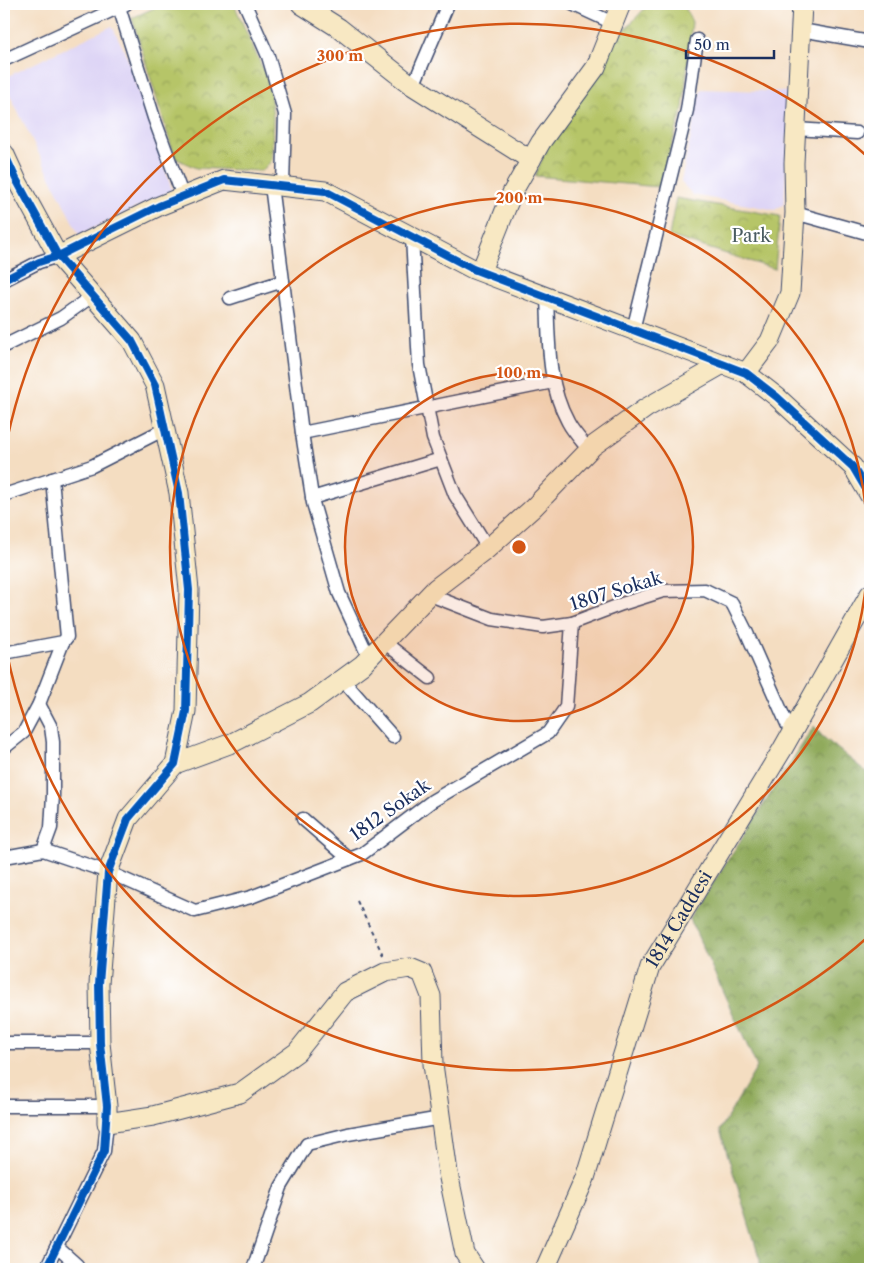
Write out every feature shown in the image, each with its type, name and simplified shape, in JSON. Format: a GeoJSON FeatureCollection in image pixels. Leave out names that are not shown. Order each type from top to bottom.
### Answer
{"type":"FeatureCollection","features":[{"type":"Feature","properties":{"kind":"street"},"geometry":{"type":"LineString","coordinates":[[245,4],[268,56],[285,114],[277,186],[283,281],[312,498],[339,593],[368,658]]}},
{"type":"Feature","properties":{"kind":"street"},"geometry":{"type":"LineString","coordinates":[[302,4],[338,28],[413,86],[531,160]]}},
{"type":"Feature","properties":{"kind":"street"},"geometry":{"type":"LineString","coordinates":[[413,86],[448,4]]}},
{"type":"Feature","properties":{"kind":"street"},"geometry":{"type":"LineString","coordinates":[[572,4],[613,23]]}},
{"type":"Feature","properties":{"kind":"street"},"geometry":{"type":"LineString","coordinates":[[481,272],[512,194],[541,142],[596,67],[621,4]]}},
{"type":"Feature","properties":{"kind":"street"},"geometry":{"type":"LineString","coordinates":[[746,372],[770,341],[790,293],[795,213],[796,129],[802,4]]}},
{"type":"Feature","properties":{"kind":"street"},"geometry":{"type":"LineString","coordinates":[[4,60],[122,6],[154,118],[183,197]]}},
{"type":"Feature","properties":{"kind":"street"},"geometry":{"type":"LineString","coordinates":[[801,30],[870,42]]}},
{"type":"Feature","properties":{"kind":"street"},"geometry":{"type":"LineString","coordinates":[[633,330],[687,110],[697,40]]}},
{"type":"Feature","properties":{"kind":"street"},"geometry":{"type":"LineString","coordinates":[[796,129],[857,132]]}},
{"type":"Feature","properties":{"kind":"street"},"geometry":{"type":"LineString","coordinates":[[4,153],[58,256],[132,341],[155,385],[179,493],[189,590],[186,711],[175,764],[128,819],[108,872],[99,984],[100,1042],[107,1114],[104,1151],[46,1269]]}},
{"type":"Feature","properties":{"kind":"street"},"geometry":{"type":"LineString","coordinates":[[4,280],[39,262],[58,256],[183,197],[224,180],[324,191],[481,272],[746,372],[777,397],[853,466],[870,496]]}},
{"type":"Feature","properties":{"kind":"street"},"geometry":{"type":"LineString","coordinates":[[795,213],[870,234]]}},
{"type":"Feature","properties":{"kind":"street"},"geometry":{"type":"LineString","coordinates":[[412,236],[419,365],[433,438],[455,496],[488,548]]}},
{"type":"Feature","properties":{"kind":"street"},"geometry":{"type":"LineString","coordinates":[[230,298],[283,281]]}},
{"type":"Feature","properties":{"kind":"street"},"geometry":{"type":"LineString","coordinates":[[4,346],[61,318],[92,296]]}},
{"type":"Feature","properties":{"kind":"street"},"geometry":{"type":"LineString","coordinates":[[547,297],[551,371],[556,394],[568,423],[589,450]]}},
{"type":"Feature","properties":{"kind":"street"},"geometry":{"type":"LineString","coordinates":[[175,764],[232,743],[310,703],[368,658],[430,595],[488,548],[533,508],[589,450],[646,408],[723,364]]}},
{"type":"Feature","properties":{"kind":"street"},"geometry":{"type":"LineString","coordinates":[[302,433],[553,382]]}},
{"type":"Feature","properties":{"kind":"street"},"geometry":{"type":"LineString","coordinates":[[4,495],[92,466],[165,429]]}},
{"type":"Feature","properties":{"kind":"street"},"geometry":{"type":"LineString","coordinates":[[312,498],[441,459]]}},
{"type":"Feature","properties":{"kind":"street"},"geometry":{"type":"LineString","coordinates":[[4,748],[24,732],[39,704],[63,642],[67,637],[52,479]]}},
{"type":"Feature","properties":{"kind":"street","name":"1807 Sokak"},"geometry":{"type":"LineString","coordinates":[[430,595],[492,619],[543,628],[572,624],[622,604],[663,591],[705,590],[732,603],[791,733]]}},
{"type":"Feature","properties":{"kind":"street","name":"1814 Caddesi"},"geometry":{"type":"LineString","coordinates":[[546,1269],[585,1178],[650,968],[791,733],[870,594]]}},
{"type":"Feature","properties":{"kind":"street","name":"1812 Sokak"},"geometry":{"type":"LineString","coordinates":[[43,850],[108,872],[195,911],[251,897],[362,854],[432,801],[548,733],[566,707],[572,624]]}},
{"type":"Feature","properties":{"kind":"street"},"geometry":{"type":"LineString","coordinates":[[4,654],[63,642]]}},
{"type":"Feature","properties":{"kind":"street"},"geometry":{"type":"LineString","coordinates":[[384,642],[430,678]]}},
{"type":"Feature","properties":{"kind":"street"},"geometry":{"type":"LineString","coordinates":[[342,679],[394,737]]}},
{"type":"Feature","properties":{"kind":"street"},"geometry":{"type":"LineString","coordinates":[[4,844],[7,855],[43,850],[51,828],[53,795],[51,727],[39,704]]}},
{"type":"Feature","properties":{"kind":"street"},"geometry":{"type":"LineString","coordinates":[[303,819],[349,859]]}},
{"type":"Feature","properties":{"kind":"street"},"geometry":{"type":"LineString","coordinates":[[4,1106],[153,1116],[240,1093],[297,1052],[345,992],[386,972],[410,968],[422,973],[431,996],[433,1064],[448,1172],[465,1254],[474,1269]]}},
{"type":"Feature","properties":{"kind":"street"},"geometry":{"type":"LineString","coordinates":[[4,1043],[100,1042]]}},
{"type":"Feature","properties":{"kind":"street"},"geometry":{"type":"LineString","coordinates":[[253,1269],[281,1187],[307,1144],[348,1134],[440,1118]]}},
{"type":"Feature","properties":{"kind":"street"},"geometry":{"type":"LineString","coordinates":[[57,1247],[77,1265],[78,1269]]}},
{"type":"Feature","properties":{"kind":"path"},"geometry":{"type":"LineString","coordinates":[[357,900],[390,971]]}},
{"type":"Feature","properties":{"kind":"shaded area"},"geometry":{"type":"Polygon","coordinates":[[[112,26],[126,54],[172,190],[79,235],[4,83],[4,78],[112,26]]]}},
{"type":"Feature","properties":{"kind":"shaded area"},"geometry":{"type":"Polygon","coordinates":[[[701,89],[790,92],[784,204],[775,210],[693,195],[681,182],[701,89]]]}},
{"type":"Feature","properties":{"kind":"green space"},"geometry":{"type":"Polygon","coordinates":[[[163,4],[234,4],[269,83],[273,118],[272,160],[262,171],[196,168],[175,158],[132,18],[163,4]]]}},
{"type":"Feature","properties":{"kind":"green space"},"geometry":{"type":"Polygon","coordinates":[[[649,4],[684,5],[692,22],[683,108],[659,187],[535,176],[548,145],[618,37],[649,4]]]}},
{"type":"Feature","properties":{"kind":"green space","name":"Park"},"geometry":{"type":"Polygon","coordinates":[[[676,198],[780,216],[775,269],[669,236],[676,198]]]}},
{"type":"Feature","properties":{"kind":"green space"},"geometry":{"type":"Polygon","coordinates":[[[814,726],[822,736],[870,775],[870,1269],[760,1269],[760,1260],[720,1130],[757,1067],[690,919],[814,726]]]}},
{"type":"Feature","properties":{"kind":"cycle path"},"geometry":{"type":"LineString","coordinates":[[4,153],[58,256],[132,341],[155,385],[179,493],[189,590],[186,711],[175,764],[128,819],[108,872],[99,984],[100,1043],[107,1106],[104,1151],[46,1269]]}},
{"type":"Feature","properties":{"kind":"cycle path"},"geometry":{"type":"LineString","coordinates":[[4,280],[39,262],[58,256],[159,206],[224,180],[325,191],[473,269],[746,373],[777,397],[853,467],[870,496]]}}]}
